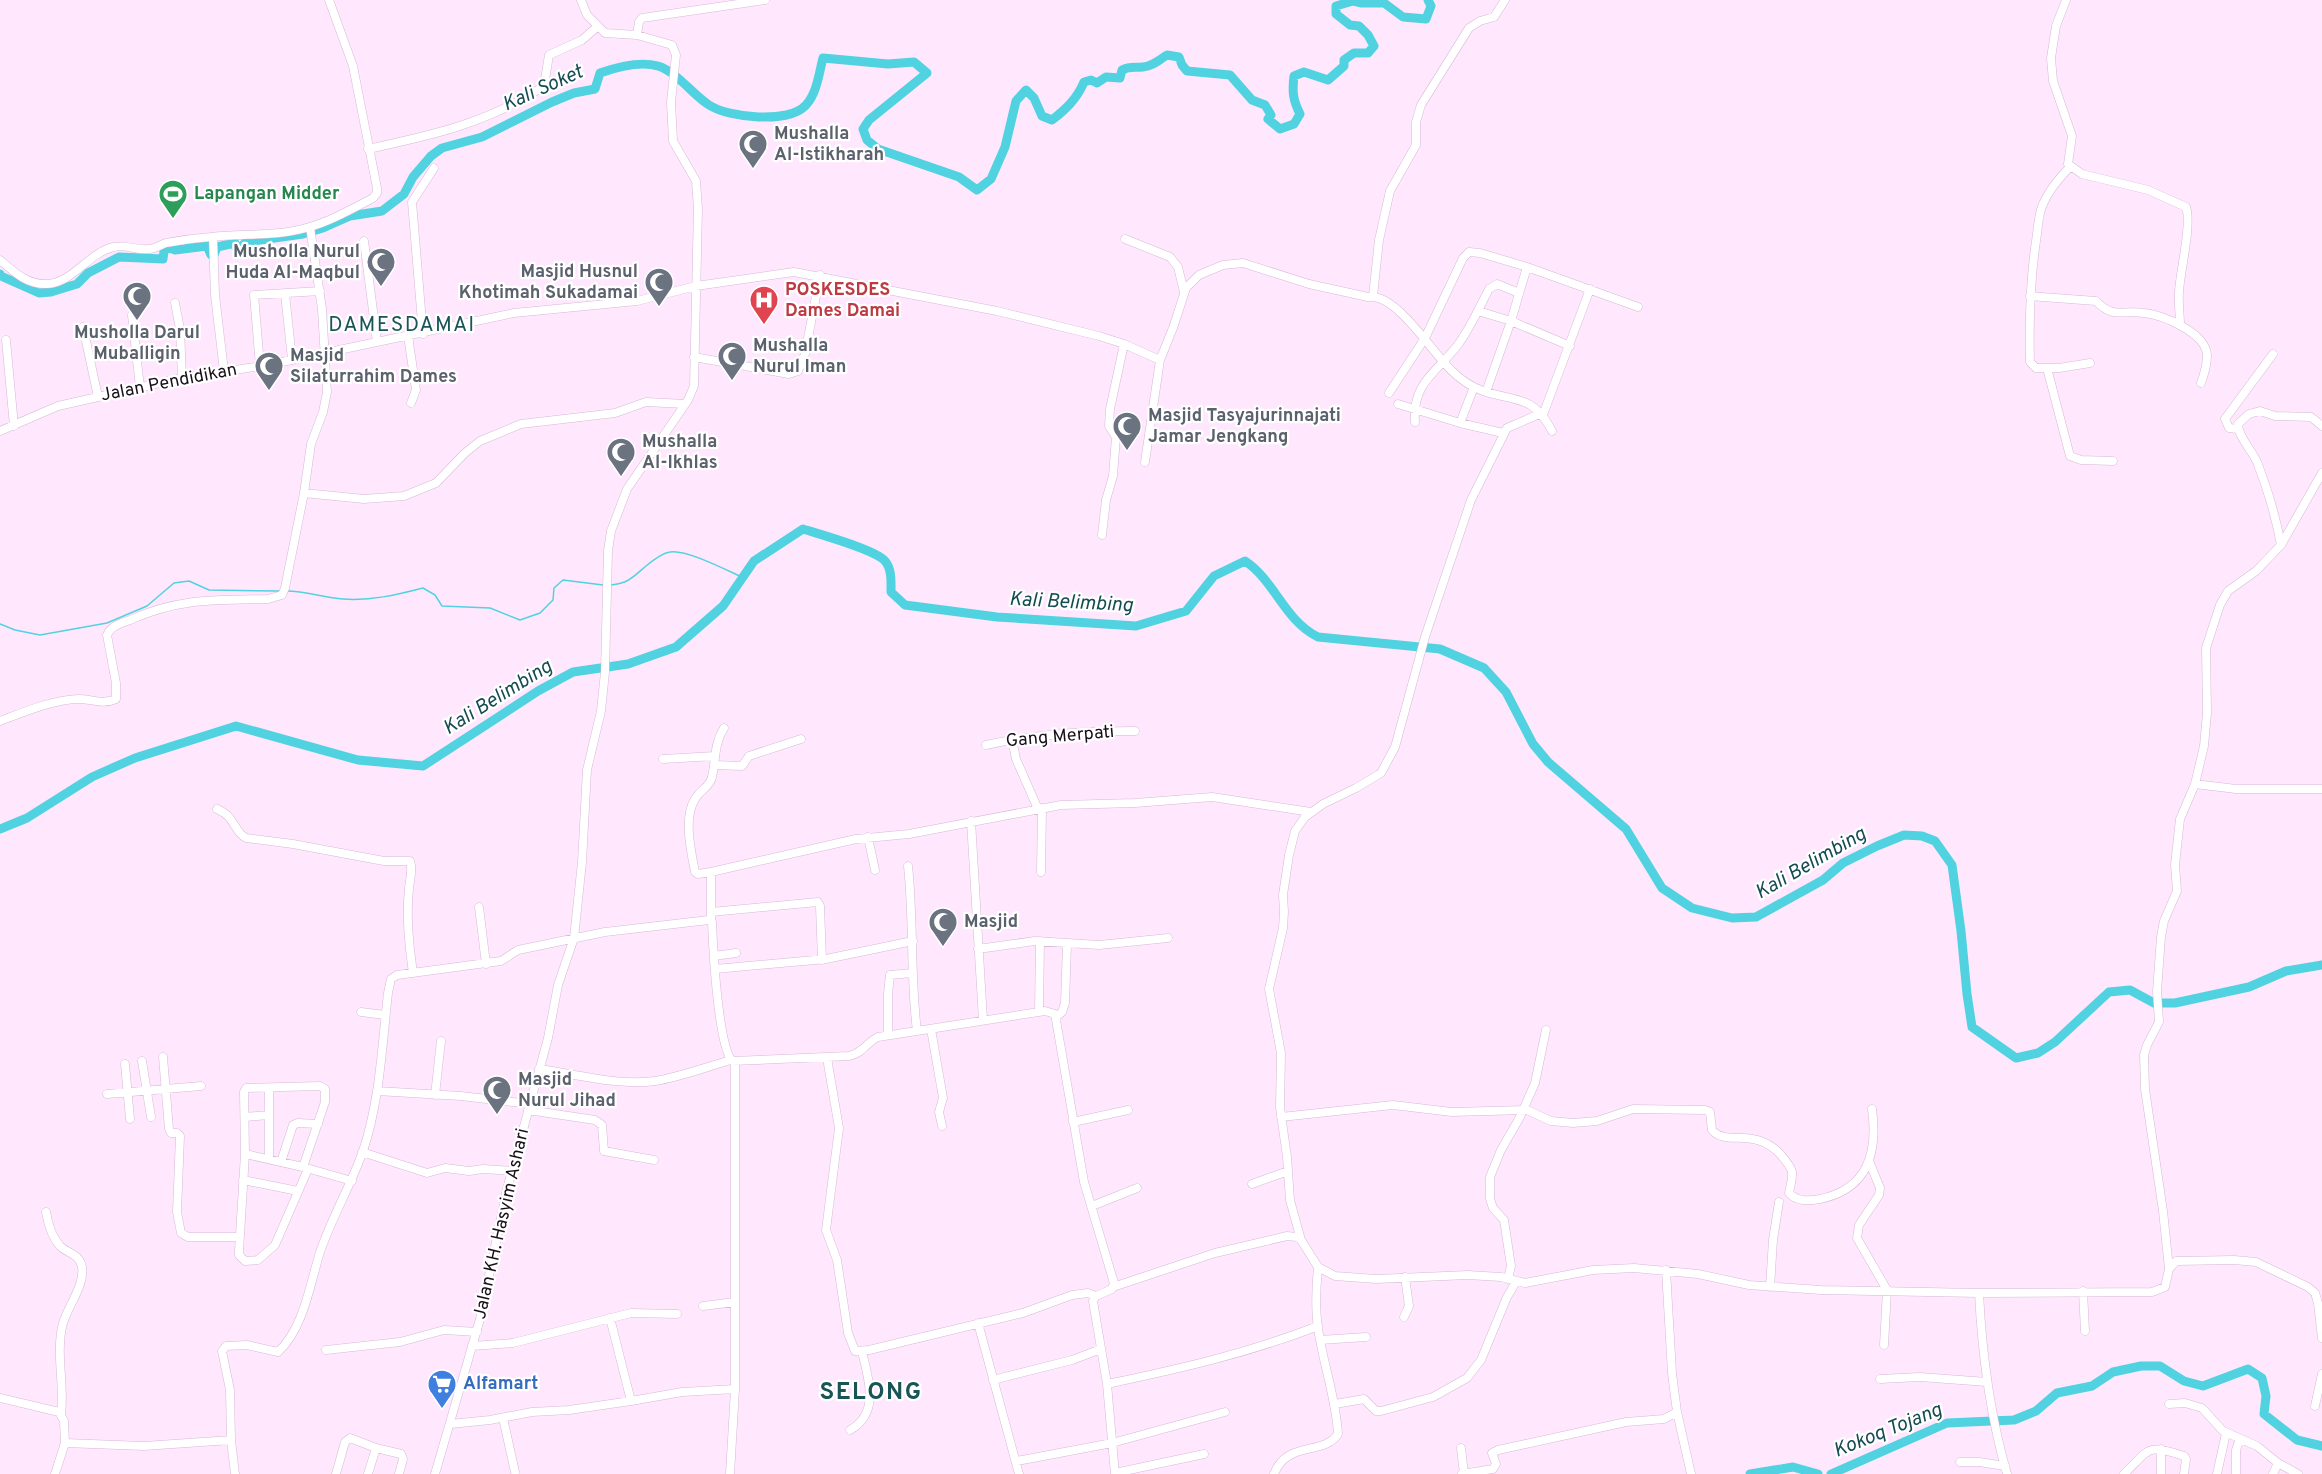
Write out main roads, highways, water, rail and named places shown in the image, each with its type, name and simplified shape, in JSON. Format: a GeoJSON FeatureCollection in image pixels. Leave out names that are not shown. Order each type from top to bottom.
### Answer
{"type":"FeatureCollection","features":[{"type":"Feature","properties":{"kind":"waterway","name":"Kali Soket"},"geometry":{"type":"LineString","coordinates":[[0,274],[39,293],[51,292],[77,284],[88,273],[119,257],[163,259],[164,251],[169,248],[175,250],[207,246],[211,255],[214,255],[217,247],[235,243],[236,248],[246,242],[303,234],[350,216],[382,211],[404,194],[413,177],[431,156],[442,148],[482,137],[552,102],[574,93],[595,89],[600,73],[636,64],[665,69],[703,101],[718,110],[744,116],[773,117],[798,111],[806,105],[815,89],[823,58],[888,64],[914,62],[927,73],[869,120],[863,129],[867,140],[878,149],[959,177],[977,190],[991,179],[1005,147],[1016,101],[1026,90],[1034,98],[1042,116],[1052,120],[1070,104],[1084,82],[1091,80],[1097,83],[1106,77],[1120,78],[1122,70],[1150,65],[1167,55],[1179,57],[1187,71],[1230,75],[1252,100],[1265,105],[1271,115],[1268,119],[1280,129],[1294,124],[1300,114],[1294,96],[1294,76],[1304,72],[1328,80],[1344,66],[1344,60],[1354,53],[1368,53],[1374,46],[1359,26],[1350,25],[1336,14],[1336,6],[1353,1],[1384,3],[1403,17],[1426,19],[1431,6],[1428,0]]}},
{"type":"Feature","properties":{"kind":"waterway","name":"Kali Belimbing"},"geometry":{"type":"LineString","coordinates":[[0,829],[27,818],[92,777],[135,758],[236,726],[358,760],[423,766],[538,691],[573,672],[628,664],[676,647],[723,606],[754,561],[803,529],[847,543],[880,557],[889,568],[891,592],[905,605],[997,617],[1136,626],[1186,611],[1214,576],[1245,561],[1264,579],[1296,621],[1318,637],[1440,649],[1484,668],[1506,692],[1533,744],[1548,762],[1626,829],[1662,888],[1692,908],[1732,918],[1756,917],[1823,880],[1843,863],[1877,846],[1904,835],[1922,836],[1935,841],[1952,865],[1972,1027],[2016,1058],[2038,1053],[2055,1042],[2109,992],[2130,990],[2154,1003],[2175,1003],[2249,987],[2286,971],[2322,965]]}},
{"type":"Feature","properties":{"kind":"waterway"},"geometry":{"type":"LineString","coordinates":[[611,585],[630,579],[654,560],[670,552],[696,557],[744,578]]}},
{"type":"Feature","properties":{"kind":"waterway"},"geometry":{"type":"LineString","coordinates":[[287,591],[336,598],[364,599],[423,588],[435,595],[442,606],[490,608],[520,620],[540,613],[553,600],[554,588],[563,580],[603,585]]}},
{"type":"Feature","properties":{"kind":"waterway"},"geometry":{"type":"LineString","coordinates":[[0,624],[15,630],[40,635],[107,623],[147,606],[174,583],[189,581],[209,590],[279,591]]}},
{"type":"Feature","properties":{"kind":"waterway","name":"Kokoq Tojang"},"geometry":{"type":"LineString","coordinates":[[1831,1474],[1947,1423],[2014,1420],[2036,1411],[2057,1393],[2092,1386],[2113,1372],[2141,1366],[2160,1366],[2184,1381],[2203,1386],[2248,1369],[2262,1378],[2266,1396],[2264,1414],[2297,1440],[2322,1446]]}},
{"type":"Feature","properties":{"kind":"waterway","name":"Kokoq Tojang"},"geometry":{"type":"LineString","coordinates":[[1750,1474],[1793,1467],[1818,1474]]}},
{"type":"Feature","properties":{"kind":"place","name":"Mushalla Al-Istikharah"},"geometry":{"type":"Point","coordinates":[753,170]}},
{"type":"Feature","properties":{"kind":"place","name":"Lapangan Midder"},"geometry":{"type":"Point","coordinates":[173,220]}},
{"type":"Feature","properties":{"kind":"place","name":"Musholla Nurul Huda Al-Maqbul"},"geometry":{"type":"Point","coordinates":[381,288]}},
{"type":"Feature","properties":{"kind":"place","name":"Masjid Husnul Khotimah Sukadamai"},"geometry":{"type":"Point","coordinates":[659,308]}},
{"type":"Feature","properties":{"kind":"place","name":"Musholla Darul Muballigin"},"geometry":{"type":"Point","coordinates":[137,322]}},
{"type":"Feature","properties":{"kind":"place","name":"POSKESDES Dames Damai"},"geometry":{"type":"Point","coordinates":[764,326]}},
{"type":"Feature","properties":{"kind":"place","name":"Mushalla Nurul Iman"},"geometry":{"type":"Point","coordinates":[732,382]}},
{"type":"Feature","properties":{"kind":"place","name":"Masjid Silaturrahim Dames"},"geometry":{"type":"Point","coordinates":[269,392]}},
{"type":"Feature","properties":{"kind":"place","name":"Masjid Tasyajurinnajati Jamar Jengkang"},"geometry":{"type":"Point","coordinates":[1127,452]}},
{"type":"Feature","properties":{"kind":"place","name":"Mushalla Al-Ikhlas"},"geometry":{"type":"Point","coordinates":[621,478]}},
{"type":"Feature","properties":{"kind":"place","name":"Masjid"},"geometry":{"type":"Point","coordinates":[943,948]}},
{"type":"Feature","properties":{"kind":"place","name":"Masjid Nurul Jihad"},"geometry":{"type":"Point","coordinates":[497,1116]}},
{"type":"Feature","properties":{"kind":"place","name":"Alfamart"},"geometry":{"type":"Point","coordinates":[442,1410]}},
{"type":"Feature","properties":{"kind":"district","name":"DAMESDAMAI"},"geometry":{"type":"Point","coordinates":[402,325]}},
{"type":"Feature","properties":{"kind":"district","name":"SELONG"},"geometry":{"type":"Point","coordinates":[871,1393]}}]}
